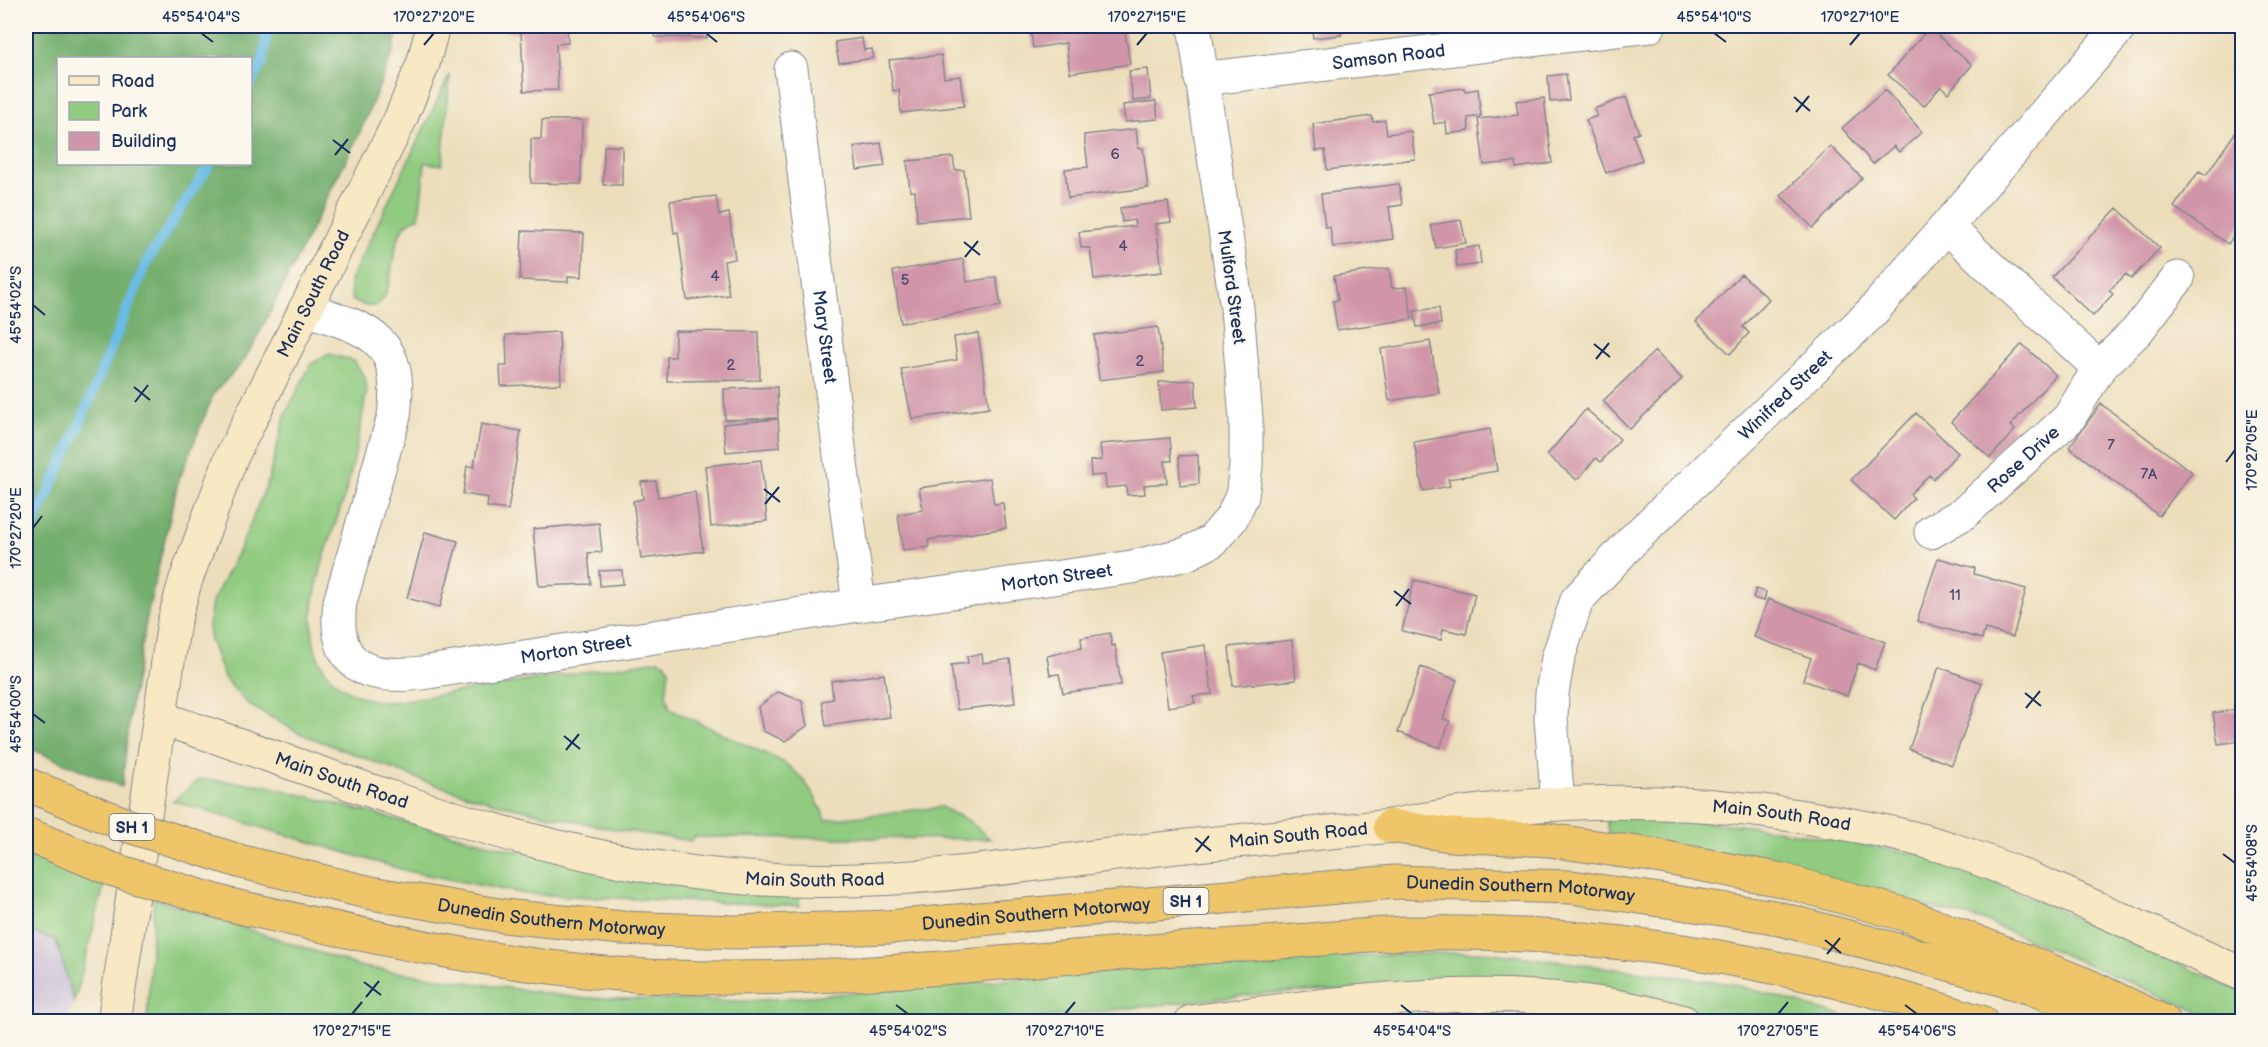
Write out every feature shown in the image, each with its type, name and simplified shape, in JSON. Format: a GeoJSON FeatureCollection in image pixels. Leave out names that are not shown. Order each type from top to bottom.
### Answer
{"type":"FeatureCollection","features":[{"type":"Feature","properties":{"kind":"highway","name":"Dunedin Southern Motorway"},"geometry":{"type":"LineString","coordinates":[[26,784],[129,826],[242,862],[371,893],[504,916],[622,928],[736,932],[889,927],[1394,882],[1570,887],[1769,916],[2031,988],[2119,1022]]}},
{"type":"Feature","properties":{"kind":"highway"},"geometry":{"type":"LineString","coordinates":[[1390,826],[1450,835],[1549,840],[1651,855],[1782,880],[1910,916],[2087,985],[2164,1022]]}},
{"type":"Feature","properties":{"kind":"highway","name":"SH 1"},"geometry":{"type":"LineString","coordinates":[[26,834],[111,869],[226,904],[395,942],[519,965],[672,977],[860,975],[1181,948],[1418,933],[1511,934],[1608,942],[1711,955],[1803,972],[1924,1004],[1981,1022]]}},
{"type":"Feature","properties":{"kind":"highway"},"geometry":{"type":"LineString","coordinates":[[1803,972],[1871,1003],[1926,1022]]}},
{"type":"Feature","properties":{"kind":"main road","name":"Main South Road"},"geometry":{"type":"LineString","coordinates":[[114,1022],[174,622],[185,582],[231,459],[400,120],[423,64],[433,26]]}},
{"type":"Feature","properties":{"kind":"main road","name":"Main South Road"},"geometry":{"type":"LineString","coordinates":[[160,718],[435,813],[506,834],[583,854],[655,868],[725,877],[788,880],[921,876],[1390,826],[1444,815],[1558,804],[1722,805],[1892,833],[1949,849],[1997,866],[2242,975]]}},
{"type":"Feature","properties":{"kind":"main road"},"geometry":{"type":"LineString","coordinates":[[1191,1022],[1438,995],[1518,995],[1586,1002],[1684,1022]]}},
{"type":"Feature","properties":{"kind":"street","name":"Mulford Street"},"geometry":{"type":"LineString","coordinates":[[1194,26],[1237,308],[1246,419],[1246,466],[1242,496],[1231,519],[1212,541]]}},
{"type":"Feature","properties":{"kind":"street","name":"Samson Road"},"geometry":{"type":"LineString","coordinates":[[1201,79],[1649,26]]}},
{"type":"Feature","properties":{"kind":"street","name":"Winifred Street"},"geometry":{"type":"LineString","coordinates":[[1558,804],[1551,719],[1552,693],[1558,658],[1577,600],[1632,541],[1871,313],[2121,26]]}},
{"type":"Feature","properties":{"kind":"street","name":"Mary Street"},"geometry":{"type":"LineString","coordinates":[[791,69],[859,605]]}},
{"type":"Feature","properties":{"kind":"street"},"geometry":{"type":"LineString","coordinates":[[1947,227],[2099,368]]}},
{"type":"Feature","properties":{"kind":"street","name":"Rose Drive"},"geometry":{"type":"LineString","coordinates":[[1931,532],[1964,513],[2069,418],[2099,368],[2138,331],[2178,278]]}},
{"type":"Feature","properties":{"kind":"street","name":"Morton Street"},"geometry":{"type":"LineString","coordinates":[[305,309],[351,325],[373,336],[385,347],[393,362],[398,389],[394,416],[340,602],[338,621],[343,648],[348,657],[365,670],[385,675],[422,673],[859,605],[1132,567],[1186,554],[1212,541]]}},
{"type":"Feature","properties":{"kind":"shaded area"},"geometry":{"type":"Polygon","coordinates":[[[26,930],[56,940],[74,1003],[66,1021],[26,1022],[26,930]]]}},
{"type":"Feature","properties":{"kind":"shaded area"},"geometry":{"type":"Polygon","coordinates":[[[1498,1014],[1529,1021],[1427,1021],[1498,1014]]]}},
{"type":"Feature","properties":{"kind":"green space"},"geometry":{"type":"Polygon","coordinates":[[[26,26],[398,26],[393,53],[360,132],[257,338],[243,362],[214,393],[178,482],[147,616],[131,704],[122,787],[26,747],[26,26]]]}},
{"type":"Feature","properties":{"kind":"green space"},"geometry":{"type":"Polygon","coordinates":[[[450,74],[442,165],[425,163],[419,218],[406,225],[398,238],[387,290],[380,302],[369,306],[352,300],[350,281],[450,74]]]}},
{"type":"Feature","properties":{"kind":"green space"},"geometry":{"type":"Polygon","coordinates":[[[329,354],[354,361],[365,378],[367,389],[351,472],[323,560],[312,615],[313,641],[321,664],[343,688],[378,701],[393,702],[659,660],[666,663],[669,670],[666,695],[670,709],[783,762],[798,774],[809,788],[826,820],[941,807],[969,821],[990,839],[693,837],[691,841],[613,829],[491,802],[424,781],[299,733],[249,705],[225,679],[210,640],[208,628],[212,602],[242,544],[268,481],[286,413],[311,364],[329,354]]]}},
{"type":"Feature","properties":{"kind":"green space"},"geometry":{"type":"Polygon","coordinates":[[[200,779],[264,785],[513,850],[796,889],[800,906],[525,894],[407,871],[173,801],[200,779]]]}},
{"type":"Feature","properties":{"kind":"green space"},"geometry":{"type":"Polygon","coordinates":[[[1606,814],[1752,826],[1941,858],[2242,992],[2242,1021],[2221,1021],[1980,919],[1608,834],[1606,814]]]}},
{"type":"Feature","properties":{"kind":"green space"},"geometry":{"type":"Polygon","coordinates":[[[26,847],[105,882],[74,1003],[56,940],[26,930],[26,847]]]}},
{"type":"Feature","properties":{"kind":"green space"},"geometry":{"type":"Polygon","coordinates":[[[154,898],[362,967],[579,998],[749,1001],[1267,958],[1487,952],[1733,984],[1859,1021],[1733,1021],[1572,984],[1270,993],[1002,1022],[147,1022],[154,898]]]}},
{"type":"Feature","properties":{"kind":"building"},"geometry":{"type":"Polygon","coordinates":[[[509,26],[567,26],[568,43],[556,44],[558,90],[524,91],[521,32],[509,33],[509,26]]]}},
{"type":"Feature","properties":{"kind":"building"},"geometry":{"type":"Polygon","coordinates":[[[655,26],[707,26],[707,38],[655,37],[655,26]]]}},
{"type":"Feature","properties":{"kind":"building"},"geometry":{"type":"Polygon","coordinates":[[[1030,26],[1124,26],[1130,64],[1070,73],[1066,43],[1033,48],[1030,26]]]}},
{"type":"Feature","properties":{"kind":"building"},"geometry":{"type":"Polygon","coordinates":[[[1312,26],[1340,26],[1341,35],[1313,38],[1312,26]]]}},
{"type":"Feature","properties":{"kind":"building"},"geometry":{"type":"Polygon","coordinates":[[[1929,28],[1972,65],[1948,93],[1941,86],[1924,106],[1888,75],[1929,28]]]}},
{"type":"Feature","properties":{"kind":"building"},"geometry":{"type":"Polygon","coordinates":[[[862,38],[864,50],[872,49],[874,58],[839,63],[835,42],[862,38]]]}},
{"type":"Feature","properties":{"kind":"building"},"geometry":{"type":"Polygon","coordinates":[[[941,55],[944,78],[960,76],[964,106],[901,113],[899,90],[893,91],[889,60],[941,55]]]}},
{"type":"Feature","properties":{"kind":"building"},"geometry":{"type":"Polygon","coordinates":[[[1148,69],[1151,99],[1133,101],[1129,71],[1148,69]]]}},
{"type":"Feature","properties":{"kind":"building"},"geometry":{"type":"Polygon","coordinates":[[[1566,74],[1569,100],[1550,102],[1548,76],[1566,74]]]}},
{"type":"Feature","properties":{"kind":"building"},"geometry":{"type":"Polygon","coordinates":[[[1464,88],[1465,91],[1478,89],[1481,116],[1468,118],[1469,131],[1447,134],[1446,122],[1434,124],[1429,92],[1464,88]]]}},
{"type":"Feature","properties":{"kind":"building"},"geometry":{"type":"Polygon","coordinates":[[[1885,90],[1922,132],[1899,152],[1894,146],[1873,164],[1842,128],[1885,90]]]}},
{"type":"Feature","properties":{"kind":"building"},"geometry":{"type":"Polygon","coordinates":[[[1626,97],[1639,133],[1633,135],[1642,160],[1606,173],[1586,120],[1597,116],[1594,109],[1626,97]]]}},
{"type":"Feature","properties":{"kind":"building"},"geometry":{"type":"Polygon","coordinates":[[[1544,98],[1552,163],[1516,168],[1515,162],[1484,165],[1478,119],[1518,115],[1516,101],[1544,98]]]}},
{"type":"Feature","properties":{"kind":"building"},"geometry":{"type":"Polygon","coordinates":[[[1156,101],[1158,119],[1125,122],[1123,105],[1156,101]]]}},
{"type":"Feature","properties":{"kind":"building"},"geometry":{"type":"Polygon","coordinates":[[[1372,116],[1373,122],[1385,120],[1387,134],[1411,131],[1415,159],[1327,170],[1325,150],[1316,151],[1313,124],[1372,116]]]}},
{"type":"Feature","properties":{"kind":"building"},"geometry":{"type":"Polygon","coordinates":[[[542,120],[582,120],[581,184],[531,183],[531,139],[541,139],[542,120]]]}},
{"type":"Feature","properties":{"kind":"building"},"geometry":{"type":"Polygon","coordinates":[[[1136,129],[1138,148],[1143,148],[1148,188],[1068,198],[1065,169],[1088,167],[1084,135],[1136,129]]]}},
{"type":"Feature","properties":{"kind":"building"},"geometry":{"type":"Polygon","coordinates":[[[2235,133],[2242,137],[2242,223],[2228,244],[2174,207],[2199,171],[2206,175],[2235,133]]]}},
{"type":"Feature","properties":{"kind":"building"},"geometry":{"type":"Polygon","coordinates":[[[881,143],[885,166],[857,170],[854,147],[881,143]]]}},
{"type":"Feature","properties":{"kind":"building"},"geometry":{"type":"Polygon","coordinates":[[[604,146],[622,146],[622,185],[603,185],[604,146]]]}},
{"type":"Feature","properties":{"kind":"building"},"geometry":{"type":"Polygon","coordinates":[[[1830,146],[1862,178],[1813,228],[1781,196],[1830,146]]]}},
{"type":"Feature","properties":{"kind":"building"},"geometry":{"type":"Polygon","coordinates":[[[953,157],[955,170],[964,170],[969,216],[917,221],[915,191],[910,191],[907,161],[953,157]]]}},
{"type":"Feature","properties":{"kind":"building"},"geometry":{"type":"Polygon","coordinates":[[[1399,184],[1402,205],[1389,207],[1393,239],[1333,247],[1330,227],[1325,227],[1321,194],[1399,184]]]}},
{"type":"Feature","properties":{"kind":"building"},"geometry":{"type":"Polygon","coordinates":[[[716,196],[719,215],[729,213],[735,259],[724,261],[729,295],[687,300],[678,232],[674,233],[670,201],[716,196]]]}},
{"type":"Feature","properties":{"kind":"building"},"geometry":{"type":"Polygon","coordinates":[[[1168,202],[1171,222],[1156,224],[1162,272],[1094,279],[1090,248],[1081,248],[1079,232],[1135,226],[1134,220],[1122,222],[1120,208],[1168,202]]]}},
{"type":"Feature","properties":{"kind":"building"},"geometry":{"type":"Polygon","coordinates":[[[2117,208],[2160,248],[2131,279],[2126,274],[2109,291],[2113,294],[2093,316],[2052,277],[2117,208]]]}},
{"type":"Feature","properties":{"kind":"building"},"geometry":{"type":"Polygon","coordinates":[[[1461,220],[1466,243],[1436,248],[1431,225],[1461,220]]]}},
{"type":"Feature","properties":{"kind":"building"},"geometry":{"type":"Polygon","coordinates":[[[522,231],[584,233],[582,277],[568,276],[568,282],[520,280],[522,231]]]}},
{"type":"Feature","properties":{"kind":"building"},"geometry":{"type":"Polygon","coordinates":[[[1479,246],[1481,264],[1457,267],[1455,250],[1479,246]]]}},
{"type":"Feature","properties":{"kind":"building"},"geometry":{"type":"Polygon","coordinates":[[[963,259],[967,282],[996,277],[1001,306],[901,323],[893,271],[963,259]]]}},
{"type":"Feature","properties":{"kind":"building"},"geometry":{"type":"Polygon","coordinates":[[[1389,268],[1392,288],[1407,287],[1412,319],[1337,330],[1333,301],[1338,300],[1334,276],[1389,268]]]}},
{"type":"Feature","properties":{"kind":"building"},"geometry":{"type":"Polygon","coordinates":[[[1741,274],[1769,299],[1743,327],[1749,333],[1730,354],[1696,322],[1741,274]]]}},
{"type":"Feature","properties":{"kind":"building"},"geometry":{"type":"Polygon","coordinates":[[[1439,308],[1441,324],[1417,327],[1414,311],[1439,308]]]}},
{"type":"Feature","properties":{"kind":"building"},"geometry":{"type":"Polygon","coordinates":[[[1158,327],[1164,372],[1099,380],[1094,335],[1158,327]]]}},
{"type":"Feature","properties":{"kind":"building"},"geometry":{"type":"Polygon","coordinates":[[[675,331],[759,332],[760,380],[667,381],[667,357],[675,357],[675,331]]]}},
{"type":"Feature","properties":{"kind":"building"},"geometry":{"type":"Polygon","coordinates":[[[559,332],[561,384],[501,386],[500,366],[507,366],[506,335],[559,332]]]}},
{"type":"Feature","properties":{"kind":"building"},"geometry":{"type":"Polygon","coordinates":[[[978,333],[989,408],[912,419],[901,369],[957,360],[954,337],[978,333]]]}},
{"type":"Feature","properties":{"kind":"building"},"geometry":{"type":"Polygon","coordinates":[[[1430,341],[1439,393],[1389,401],[1381,349],[1430,341]]]}},
{"type":"Feature","properties":{"kind":"building"},"geometry":{"type":"Polygon","coordinates":[[[2022,344],[2056,375],[2010,426],[2015,430],[1990,458],[1951,422],[2022,344]]]}},
{"type":"Feature","properties":{"kind":"building"},"geometry":{"type":"Polygon","coordinates":[[[1655,351],[1682,379],[1630,429],[1603,401],[1655,351]]]}},
{"type":"Feature","properties":{"kind":"building"},"geometry":{"type":"Polygon","coordinates":[[[1195,380],[1197,407],[1161,410],[1159,382],[1195,380]]]}},
{"type":"Feature","properties":{"kind":"building"},"geometry":{"type":"Polygon","coordinates":[[[777,387],[778,418],[725,420],[724,389],[777,387]]]}},
{"type":"Feature","properties":{"kind":"building"},"geometry":{"type":"Polygon","coordinates":[[[2101,404],[2192,472],[2159,516],[2069,447],[2101,404]]]}},
{"type":"Feature","properties":{"kind":"building"},"geometry":{"type":"Polygon","coordinates":[[[1586,409],[1620,439],[1601,462],[1596,458],[1577,480],[1547,455],[1586,409]]]}},
{"type":"Feature","properties":{"kind":"building"},"geometry":{"type":"Polygon","coordinates":[[[1916,413],[1958,453],[1933,479],[1929,475],[1910,494],[1914,498],[1894,520],[1851,480],[1916,413]]]}},
{"type":"Feature","properties":{"kind":"building"},"geometry":{"type":"Polygon","coordinates":[[[778,419],[780,447],[726,452],[723,424],[778,419]]]}},
{"type":"Feature","properties":{"kind":"building"},"geometry":{"type":"Polygon","coordinates":[[[481,424],[521,431],[508,510],[487,507],[488,498],[463,494],[467,466],[474,467],[481,424]]]}},
{"type":"Feature","properties":{"kind":"building"},"geometry":{"type":"Polygon","coordinates":[[[1490,429],[1497,471],[1448,479],[1450,486],[1423,491],[1414,442],[1490,429]]]}},
{"type":"Feature","properties":{"kind":"building"},"geometry":{"type":"Polygon","coordinates":[[[1170,438],[1172,461],[1165,461],[1167,483],[1144,485],[1145,494],[1127,495],[1126,486],[1106,488],[1105,475],[1091,476],[1090,461],[1102,460],[1100,444],[1170,438]]]}},
{"type":"Feature","properties":{"kind":"building"},"geometry":{"type":"Polygon","coordinates":[[[1198,455],[1199,484],[1180,486],[1179,456],[1198,455]]]}},
{"type":"Feature","properties":{"kind":"building"},"geometry":{"type":"Polygon","coordinates":[[[761,460],[767,521],[711,527],[705,466],[761,460]]]}},
{"type":"Feature","properties":{"kind":"building"},"geometry":{"type":"Polygon","coordinates":[[[990,478],[994,504],[1003,503],[1006,528],[928,540],[929,547],[903,550],[898,514],[923,510],[919,488],[990,478]]]}},
{"type":"Feature","properties":{"kind":"building"},"geometry":{"type":"Polygon","coordinates":[[[656,481],[658,497],[695,492],[703,551],[641,559],[633,501],[643,499],[641,482],[656,481]]]}},
{"type":"Feature","properties":{"kind":"building"},"geometry":{"type":"Polygon","coordinates":[[[599,523],[602,552],[588,553],[591,584],[539,586],[533,529],[599,523]]]}},
{"type":"Feature","properties":{"kind":"building"},"geometry":{"type":"Polygon","coordinates":[[[425,532],[458,541],[440,607],[407,598],[425,532]]]}},
{"type":"Feature","properties":{"kind":"building"},"geometry":{"type":"Polygon","coordinates":[[[1938,558],[1975,568],[1974,574],[2026,589],[2013,637],[1985,629],[1982,639],[1917,621],[1938,558]]]}},
{"type":"Feature","properties":{"kind":"building"},"geometry":{"type":"Polygon","coordinates":[[[622,570],[623,584],[600,586],[599,571],[622,570]]]}},
{"type":"Feature","properties":{"kind":"building"},"geometry":{"type":"Polygon","coordinates":[[[1414,580],[1475,594],[1466,634],[1443,629],[1441,640],[1402,631],[1414,580]]]}},
{"type":"Feature","properties":{"kind":"building"},"geometry":{"type":"Polygon","coordinates":[[[1756,589],[1766,592],[1764,601],[1753,598],[1756,589]]]}},
{"type":"Feature","properties":{"kind":"building"},"geometry":{"type":"Polygon","coordinates":[[[1768,599],[1885,642],[1875,670],[1858,663],[1847,696],[1803,680],[1811,658],[1754,637],[1768,599]]]}},
{"type":"Feature","properties":{"kind":"building"},"geometry":{"type":"Polygon","coordinates":[[[1110,633],[1112,646],[1115,645],[1121,685],[1063,693],[1059,674],[1050,675],[1047,656],[1082,648],[1081,638],[1110,633]]]}},
{"type":"Feature","properties":{"kind":"building"},"geometry":{"type":"Polygon","coordinates":[[[1292,640],[1296,680],[1233,686],[1229,647],[1292,640]]]}},
{"type":"Feature","properties":{"kind":"building"},"geometry":{"type":"Polygon","coordinates":[[[1205,645],[1212,694],[1193,696],[1195,703],[1168,707],[1160,652],[1205,645]]]}},
{"type":"Feature","properties":{"kind":"building"},"geometry":{"type":"Polygon","coordinates":[[[982,654],[983,663],[1010,659],[1015,703],[957,710],[951,665],[968,663],[967,656],[982,654]]]}},
{"type":"Feature","properties":{"kind":"building"},"geometry":{"type":"Polygon","coordinates":[[[1421,667],[1457,680],[1443,719],[1450,721],[1440,748],[1398,732],[1421,667]]]}},
{"type":"Feature","properties":{"kind":"building"},"geometry":{"type":"Polygon","coordinates":[[[1939,667],[1982,683],[1952,765],[1909,749],[1939,667]]]}},
{"type":"Feature","properties":{"kind":"building"},"geometry":{"type":"Polygon","coordinates":[[[884,674],[890,717],[826,726],[822,701],[833,699],[831,681],[884,674]]]}},
{"type":"Feature","properties":{"kind":"building"},"geometry":{"type":"Polygon","coordinates":[[[778,692],[802,701],[807,726],[785,741],[763,731],[758,707],[778,692]]]}},
{"type":"Feature","properties":{"kind":"building"},"geometry":{"type":"Polygon","coordinates":[[[2242,709],[2242,741],[2218,744],[2213,713],[2242,709]]]}},
{"type":"Feature","properties":{"kind":"waterway"},"geometry":{"type":"LineString","coordinates":[[252,81],[263,61],[268,26]]}},
{"type":"Feature","properties":{"kind":"waterway"},"geometry":{"type":"LineString","coordinates":[[26,541],[74,438],[147,261],[209,165]]}}]}
